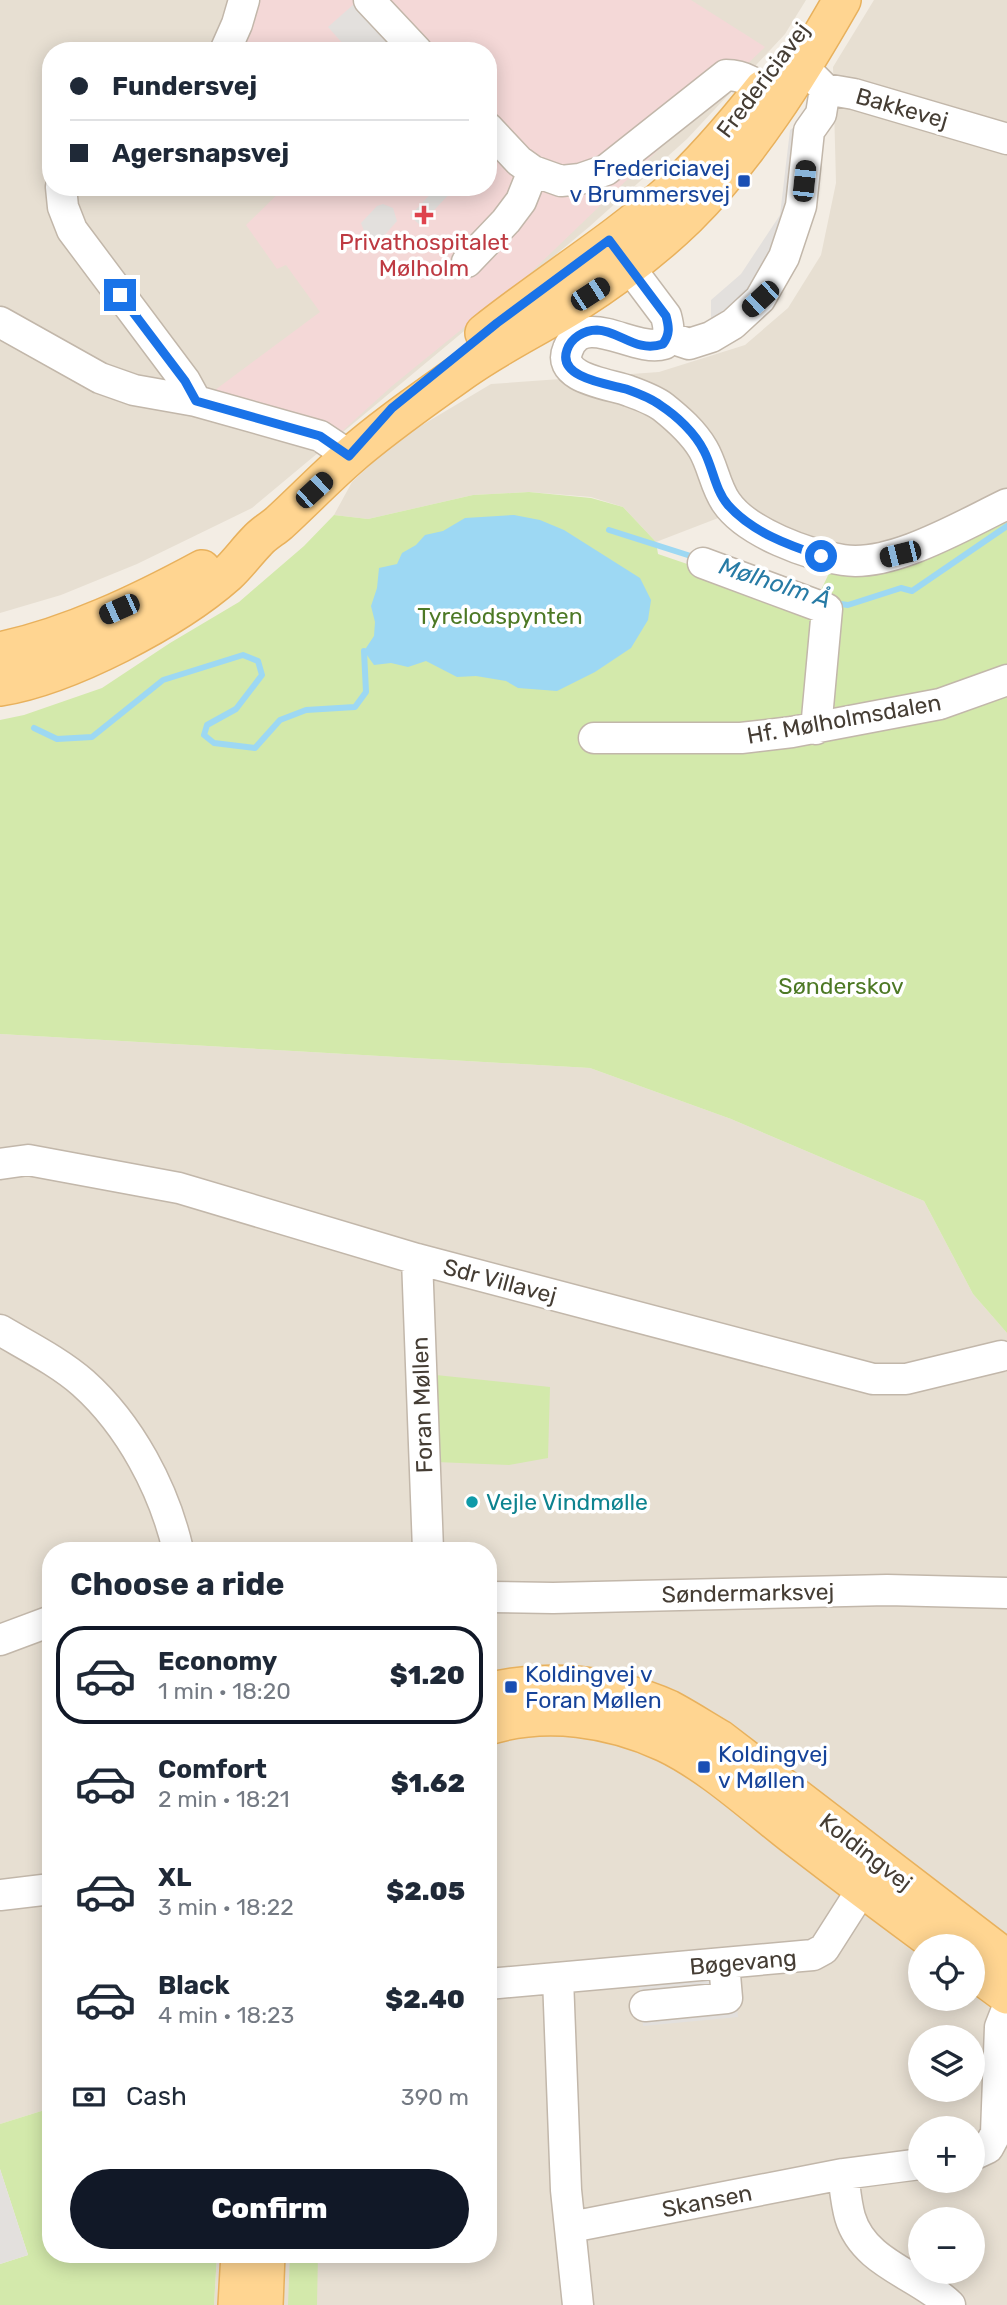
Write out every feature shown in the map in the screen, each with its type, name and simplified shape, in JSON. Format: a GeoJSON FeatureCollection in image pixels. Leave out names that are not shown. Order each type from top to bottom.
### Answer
{"type":"FeatureCollection","features":[{"type":"Feature","properties":{"kind":"main road","name":"Fredericiavej"},"geometry":{"type":"LineString","coordinates":[[0,650],[80,626],[170,587],[258,539],[279,523],[349,456],[392,408],[497,323],[619,254],[671,191],[770,97],[823,0]]}},
{"type":"Feature","properties":{"kind":"main road","name":"Fredericiavej"},"geometry":{"type":"LineString","coordinates":[[770,97],[814,78],[842,0]]}},
{"type":"Feature","properties":{"kind":"main road","name":"Fredericiavej"},"geometry":{"type":"LineString","coordinates":[[0,687],[19,684],[127,640],[171,615],[227,573],[258,539]]}},
{"type":"Feature","properties":{"kind":"main road","name":"Koldingvej"},"geometry":{"type":"LineString","coordinates":[[497,1690],[542,1684],[576,1685],[623,1693],[672,1711],[720,1739],[871,1876],[928,1934]]}},
{"type":"Feature","properties":{"kind":"main road","name":"Koldingvej"},"geometry":{"type":"LineString","coordinates":[[497,1724],[534,1717],[576,1718],[616,1725],[666,1744],[871,1876],[1007,1959]]}},
{"type":"Feature","properties":{"kind":"main road"},"geometry":{"type":"LineString","coordinates":[[985,1978],[1007,1994]]}},
{"type":"Feature","properties":{"kind":"main road"},"geometry":{"type":"LineString","coordinates":[[237,2305],[239,2263]]}},
{"type":"Feature","properties":{"kind":"main road"},"geometry":{"type":"LineString","coordinates":[[264,2305],[266,2263]]}},
{"type":"Feature","properties":{"kind":"street"},"geometry":{"type":"LineString","coordinates":[[229,42],[244,0]]}},
{"type":"Feature","properties":{"kind":"street"},"geometry":{"type":"LineString","coordinates":[[369,0],[409,42]]}},
{"type":"Feature","properties":{"kind":"street"},"geometry":{"type":"LineString","coordinates":[[497,138],[519,161],[533,171],[561,181],[580,179],[606,170],[726,75],[740,75],[751,79],[770,97]]}},
{"type":"Feature","properties":{"kind":"street","name":"Bakkevej"},"geometry":{"type":"LineString","coordinates":[[814,78],[853,94],[1007,139]]}},
{"type":"Feature","properties":{"kind":"street","name":"Fredericiavej"},"geometry":{"type":"LineString","coordinates":[[814,78],[821,114],[809,131],[801,206],[784,257],[760,299],[733,324],[711,337],[689,344],[668,337],[663,344],[645,346],[597,330],[574,338],[566,352],[566,359],[572,371],[579,375],[629,390],[660,404],[685,425],[704,450],[714,479],[727,504],[777,541],[821,556],[867,562],[900,554],[1007,504]]}},
{"type":"Feature","properties":{"kind":"street"},"geometry":{"type":"LineString","coordinates":[[467,262],[521,201],[533,171]]}},
{"type":"Feature","properties":{"kind":"street"},"geometry":{"type":"LineString","coordinates":[[62,196],[72,230],[185,381],[196,401]]}},
{"type":"Feature","properties":{"kind":"street"},"geometry":{"type":"LineString","coordinates":[[619,254],[666,316],[668,337]]}},
{"type":"Feature","properties":{"kind":"street"},"geometry":{"type":"LineString","coordinates":[[0,322],[100,377],[134,390],[196,401],[320,436],[349,456]]}},
{"type":"Feature","properties":{"kind":"street"},"geometry":{"type":"LineString","coordinates":[[703,563],[827,609],[816,729]]}},
{"type":"Feature","properties":{"kind":"street","name":"Hf. Mølholmsdalen"},"geometry":{"type":"LineString","coordinates":[[594,738],[741,738],[816,729],[940,704],[1007,680]]}},
{"type":"Feature","properties":{"kind":"street","name":"Sdr Villavej"},"geometry":{"type":"LineString","coordinates":[[0,1164],[28,1160],[179,1188],[417,1259],[873,1379],[906,1379],[1001,1356]]}},
{"type":"Feature","properties":{"kind":"street","name":"Foran Møllen"},"geometry":{"type":"LineString","coordinates":[[417,1259],[428,1542]]}},
{"type":"Feature","properties":{"kind":"street"},"geometry":{"type":"LineString","coordinates":[[0,1330],[82,1382],[120,1424],[149,1470],[172,1526],[175,1542]]}},
{"type":"Feature","properties":{"kind":"street","name":"Søndermarksvej"},"geometry":{"type":"LineString","coordinates":[[497,1597],[887,1590],[1007,1592]]}},
{"type":"Feature","properties":{"kind":"street"},"geometry":{"type":"LineString","coordinates":[[0,1640],[42,1624]]}},
{"type":"Feature","properties":{"kind":"street","name":"Bøgevang"},"geometry":{"type":"LineString","coordinates":[[497,1983],[813,1955],[824,1949],[871,1876]]}},
{"type":"Feature","properties":{"kind":"street"},"geometry":{"type":"LineString","coordinates":[[0,1895],[42,1890]]}},
{"type":"Feature","properties":{"kind":"street"},"geometry":{"type":"LineString","coordinates":[[645,2006],[727,1998],[724,1964]]}},
{"type":"Feature","properties":{"kind":"street"},"geometry":{"type":"LineString","coordinates":[[558,1978],[566,2190],[578,2305]]}},
{"type":"Feature","properties":{"kind":"street"},"geometry":{"type":"LineString","coordinates":[[985,2149],[996,2133],[1000,2027],[1007,2009]]}},
{"type":"Feature","properties":{"kind":"street","name":"Skansen"},"geometry":{"type":"LineString","coordinates":[[571,2227],[843,2174],[908,2166]]}},
{"type":"Feature","properties":{"kind":"street"},"geometry":{"type":"LineString","coordinates":[[843,2174],[850,2217],[860,2237],[877,2257],[939,2294],[950,2305]]}},
{"type":"Feature","properties":{"kind":"shaded area"},"geometry":{"type":"Polygon","coordinates":[[[0,0],[806,0],[785,34],[687,139],[589,227],[252,508],[137,564],[61,595],[0,613],[0,0]]]}},
{"type":"Feature","properties":{"kind":"shaded area","name":"Privathospitalet Mølholm"},"geometry":{"type":"Polygon","coordinates":[[[250,0],[691,0],[765,47],[526,277],[392,386],[339,434],[211,393],[320,312],[286,265],[277,269],[246,225],[276,196],[497,196],[497,42],[234,42],[250,0]]]}},
{"type":"Feature","properties":{"kind":"shaded area"},"geometry":{"type":"Polygon","coordinates":[[[874,0],[1007,0],[1007,517],[901,564],[726,515],[656,542],[623,507],[591,497],[529,492],[473,495],[368,519],[334,515],[352,482],[397,440],[491,384],[659,372],[745,345],[788,308],[821,255],[836,183],[833,67],[874,0]]]}},
{"type":"Feature","properties":{"kind":"shaded area"},"geometry":{"type":"Polygon","coordinates":[[[354,4],[387,42],[341,42],[328,27],[354,4]]]}},
{"type":"Feature","properties":{"kind":"shaded area"},"geometry":{"type":"Polygon","coordinates":[[[802,122],[791,219],[752,283],[738,299],[711,320],[711,300],[741,274],[780,215],[790,130],[802,122]]]}},
{"type":"Feature","properties":{"kind":"shaded area"},"geometry":{"type":"Polygon","coordinates":[[[429,196],[447,196],[420,225],[410,216],[429,196]]]}},
{"type":"Feature","properties":{"kind":"shaded area"},"geometry":{"type":"Polygon","coordinates":[[[383,204],[393,208],[397,221],[383,237],[374,240],[366,236],[361,223],[377,206],[383,204]]]}},
{"type":"Feature","properties":{"kind":"shaded area"},"geometry":{"type":"Polygon","coordinates":[[[0,1034],[590,1068],[731,1119],[924,1201],[973,1294],[1007,1333],[1007,2305],[214,2305],[216,2263],[497,2263],[497,1542],[42,1542],[42,2111],[0,2124],[0,1034]]]}},
{"type":"Feature","properties":{"kind":"shaded area"},"geometry":{"type":"Polygon","coordinates":[[[734,1976],[738,2017],[643,2026],[639,1985],[734,1976]]]}},
{"type":"Feature","properties":{"kind":"shaded area"},"geometry":{"type":"Polygon","coordinates":[[[0,2169],[28,2255],[0,2264],[0,2169]]]}},
{"type":"Feature","properties":{"kind":"green space","name":"Sønderskov"},"geometry":{"type":"Polygon","coordinates":[[[529,492],[591,498],[623,507],[656,542],[658,554],[813,607],[831,569],[1007,520],[1007,1333],[973,1294],[924,1201],[731,1119],[590,1068],[0,1034],[0,720],[24,715],[102,688],[239,602],[304,546],[334,515],[368,519],[473,495],[529,492]]]}},
{"type":"Feature","properties":{"kind":"green space"},"geometry":{"type":"Polygon","coordinates":[[[436,1375],[550,1387],[548,1458],[509,1465],[436,1462],[436,1375]]]}},
{"type":"Feature","properties":{"kind":"green space"},"geometry":{"type":"Polygon","coordinates":[[[42,2111],[42,2263],[216,2263],[214,2305],[0,2305],[0,2264],[28,2255],[0,2169],[0,2124],[42,2111]]]}},
{"type":"Feature","properties":{"kind":"green space"},"geometry":{"type":"Polygon","coordinates":[[[290,2263],[318,2263],[317,2305],[288,2305],[290,2263]]]}},
{"type":"Feature","properties":{"kind":"water"},"geometry":{"type":"Polygon","coordinates":[[[514,515],[540,520],[564,530],[640,578],[651,600],[648,620],[631,648],[595,672],[557,691],[518,688],[506,681],[476,676],[457,677],[426,661],[408,667],[391,663],[374,665],[364,651],[374,636],[375,622],[371,606],[377,588],[379,568],[397,564],[402,553],[416,545],[425,535],[443,531],[465,518],[514,515]]]}},
{"type":"Feature","properties":{"kind":"waterway","name":"Mølholm Å"},"geometry":{"type":"LineString","coordinates":[[833,603],[848,605],[901,588],[912,591],[1007,526]]}},
{"type":"Feature","properties":{"kind":"waterway","name":"Mølholm Å"},"geometry":{"type":"LineString","coordinates":[[609,530],[697,558]]}},
{"type":"Feature","properties":{"kind":"waterway","name":"Mølholm Å"},"geometry":{"type":"LineString","coordinates":[[34,728],[57,739],[92,737],[163,680],[243,655],[258,661],[262,675],[236,709],[207,725],[204,735],[214,743],[255,748],[280,720],[306,710],[355,707],[366,692],[364,651]]}},
{"type":"Feature","properties":{"kind":"place","name":"Fredericiavej v Brummersvej"},"geometry":{"type":"Point","coordinates":[744,181]}},
{"type":"Feature","properties":{"kind":"place","name":"Privathospitalet Mølholm"},"geometry":{"type":"Point","coordinates":[424,215]}},
{"type":"Feature","properties":{"kind":"place","name":"Vejle Vindmølle"},"geometry":{"type":"Point","coordinates":[472,1502]}},
{"type":"Feature","properties":{"kind":"place","name":"Koldingvej v Foran Møllen"},"geometry":{"type":"Point","coordinates":[511,1687]}},
{"type":"Feature","properties":{"kind":"place","name":"Koldingvej v Møllen"},"geometry":{"type":"Point","coordinates":[704,1767]}},
{"type":"Feature","properties":{"kind":"route"},"geometry":{"type":"LineString","coordinates":[[120,295],[185,381],[196,401],[320,436],[349,456],[392,408],[497,323],[609,240],[666,316],[668,337],[663,344],[645,346],[597,330],[582,334],[574,338],[568,347],[568,366],[585,378],[629,390],[660,404],[685,425],[704,450],[714,479],[727,504],[777,541],[821,556]]}},
{"type":"Feature","properties":{"kind":"park label","name":"Tyrelodspynten"},"geometry":{"type":"Point","coordinates":[500,616]}}]}
